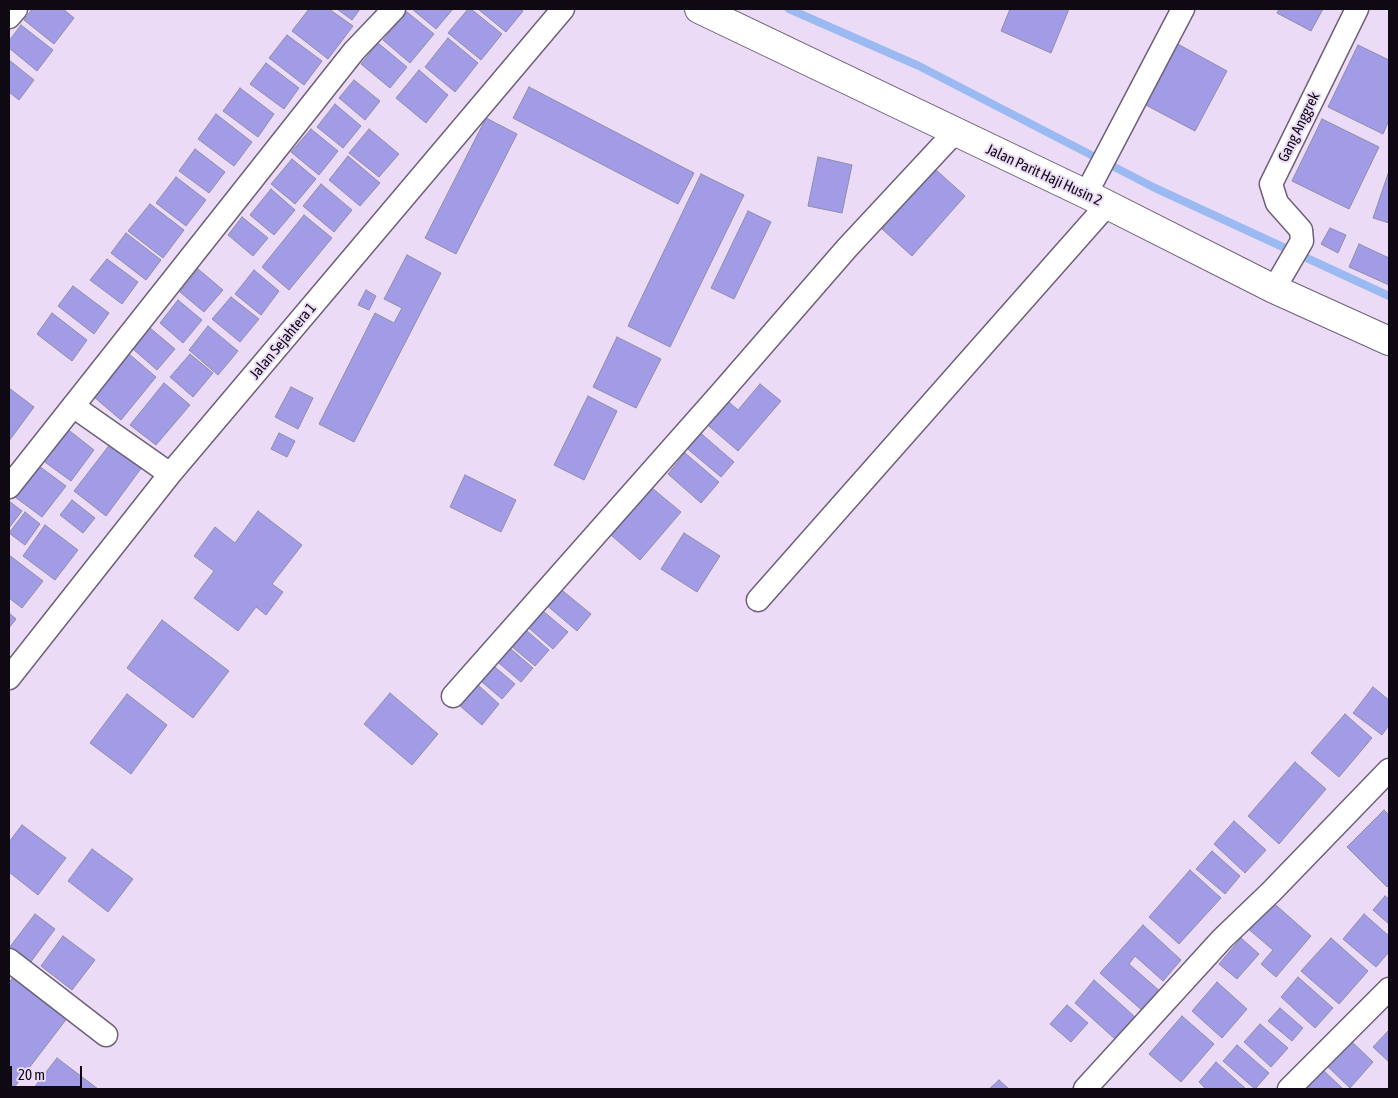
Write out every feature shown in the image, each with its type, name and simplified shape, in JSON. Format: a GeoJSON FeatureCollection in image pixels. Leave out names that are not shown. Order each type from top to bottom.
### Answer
{"type":"FeatureCollection","features":[{"type":"Feature","properties":{"kind":"street"},"geometry":{"type":"LineString","coordinates":[[9,17],[16,9]]}},
{"type":"Feature","properties":{"kind":"street"},"geometry":{"type":"LineString","coordinates":[[9,487],[354,51],[394,9]]}},
{"type":"Feature","properties":{"kind":"street","name":"Jalan Sejahtera 1"},"geometry":{"type":"LineString","coordinates":[[9,678],[170,474],[563,9]]}},
{"type":"Feature","properties":{"kind":"street","name":"Jalan Parit Haji Husin 2"},"geometry":{"type":"LineString","coordinates":[[698,9],[955,132],[1096,191],[1388,338]]}},
{"type":"Feature","properties":{"kind":"street"},"geometry":{"type":"LineString","coordinates":[[758,600],[1096,191],[1112,143],[1183,9]]}},
{"type":"Feature","properties":{"kind":"street","name":"Gang Anggrek"},"geometry":{"type":"LineString","coordinates":[[1278,283],[1302,241],[1301,230],[1278,203],[1271,184],[1357,9]]}},
{"type":"Feature","properties":{"kind":"street"},"geometry":{"type":"LineString","coordinates":[[453,696],[847,248],[955,132]]}},
{"type":"Feature","properties":{"kind":"street"},"geometry":{"type":"LineString","coordinates":[[73,406],[170,474]]}},
{"type":"Feature","properties":{"kind":"street"},"geometry":{"type":"LineString","coordinates":[[1085,1089],[1222,939],[1271,892],[1389,770]]}},
{"type":"Feature","properties":{"kind":"street"},"geometry":{"type":"LineString","coordinates":[[9,960],[106,1035]]}},
{"type":"Feature","properties":{"kind":"street"},"geometry":{"type":"LineString","coordinates":[[1289,1089],[1386,1000]]}},
{"type":"Feature","properties":{"kind":"building"},"geometry":{"type":"Polygon","coordinates":[[[32,9],[63,9],[74,18],[54,44],[24,20],[32,9]]]}},
{"type":"Feature","properties":{"kind":"building"},"geometry":{"type":"Polygon","coordinates":[[[309,9],[329,9],[353,26],[328,59],[292,31],[309,9]]]}},
{"type":"Feature","properties":{"kind":"building"},"geometry":{"type":"Polygon","coordinates":[[[337,9],[360,9],[352,20],[337,9]]]}},
{"type":"Feature","properties":{"kind":"building"},"geometry":{"type":"Polygon","coordinates":[[[412,9],[453,9],[436,29],[412,9]]]}},
{"type":"Feature","properties":{"kind":"building"},"geometry":{"type":"Polygon","coordinates":[[[468,9],[471,9],[502,34],[481,60],[448,33],[468,9]]]}},
{"type":"Feature","properties":{"kind":"building"},"geometry":{"type":"Polygon","coordinates":[[[478,9],[520,9],[523,11],[506,32],[478,9]]]}},
{"type":"Feature","properties":{"kind":"building"},"geometry":{"type":"Polygon","coordinates":[[[1010,9],[1069,9],[1051,53],[1001,31],[1010,9]]]}},
{"type":"Feature","properties":{"kind":"building"},"geometry":{"type":"Polygon","coordinates":[[[1279,9],[1323,9],[1311,31],[1277,13],[1279,9]]]}},
{"type":"Feature","properties":{"kind":"building"},"geometry":{"type":"Polygon","coordinates":[[[407,12],[434,34],[410,63],[383,40],[407,12]]]}},
{"type":"Feature","properties":{"kind":"building"},"geometry":{"type":"Polygon","coordinates":[[[21,25],[53,50],[37,71],[9,48],[9,41],[21,25]]]}},
{"type":"Feature","properties":{"kind":"building"},"geometry":{"type":"Polygon","coordinates":[[[287,35],[322,61],[304,85],[269,58],[287,35]]]}},
{"type":"Feature","properties":{"kind":"building"},"geometry":{"type":"Polygon","coordinates":[[[448,38],[478,63],[455,92],[425,67],[448,38]]]}},
{"type":"Feature","properties":{"kind":"building"},"geometry":{"type":"Polygon","coordinates":[[[1174,42],[1227,71],[1195,131],[1142,103],[1174,42]]]}},
{"type":"Feature","properties":{"kind":"building"},"geometry":{"type":"Polygon","coordinates":[[[378,43],[407,67],[390,88],[361,64],[378,43]]]}},
{"type":"Feature","properties":{"kind":"building"},"geometry":{"type":"Polygon","coordinates":[[[1358,45],[1389,60],[1389,120],[1383,134],[1328,107],[1358,45]]]}},
{"type":"Feature","properties":{"kind":"building"},"geometry":{"type":"Polygon","coordinates":[[[9,60],[34,80],[19,100],[9,92],[9,60]]]}},
{"type":"Feature","properties":{"kind":"building"},"geometry":{"type":"Polygon","coordinates":[[[266,63],[299,88],[284,109],[250,84],[266,63]]]}},
{"type":"Feature","properties":{"kind":"building"},"geometry":{"type":"Polygon","coordinates":[[[419,70],[448,95],[426,123],[396,98],[419,70]]]}},
{"type":"Feature","properties":{"kind":"building"},"geometry":{"type":"Polygon","coordinates":[[[354,80],[380,101],[365,120],[339,98],[354,80]]]}},
{"type":"Feature","properties":{"kind":"building"},"geometry":{"type":"Polygon","coordinates":[[[529,87],[694,173],[678,204],[513,118],[529,87]]]}},
{"type":"Feature","properties":{"kind":"building"},"geometry":{"type":"Polygon","coordinates":[[[240,88],[274,114],[258,137],[223,111],[240,88]]]}},
{"type":"Feature","properties":{"kind":"building"},"geometry":{"type":"Polygon","coordinates":[[[335,104],[361,126],[343,148],[317,127],[335,104]]]}},
{"type":"Feature","properties":{"kind":"building"},"geometry":{"type":"Polygon","coordinates":[[[216,114],[252,142],[234,166],[198,139],[216,114]]]}},
{"type":"Feature","properties":{"kind":"building"},"geometry":{"type":"Polygon","coordinates":[[[486,118],[517,134],[456,254],[425,238],[486,118]]]}},
{"type":"Feature","properties":{"kind":"building"},"geometry":{"type":"Polygon","coordinates":[[[1322,119],[1379,147],[1349,209],[1292,181],[1322,119]]]}},
{"type":"Feature","properties":{"kind":"building"},"geometry":{"type":"Polygon","coordinates":[[[311,129],[338,151],[319,175],[291,152],[311,129]]]}},
{"type":"Feature","properties":{"kind":"building"},"geometry":{"type":"Polygon","coordinates":[[[369,129],[399,154],[379,177],[349,153],[369,129]]]}},
{"type":"Feature","properties":{"kind":"building"},"geometry":{"type":"Polygon","coordinates":[[[195,149],[225,172],[209,193],[179,171],[195,149]]]}},
{"type":"Feature","properties":{"kind":"building"},"geometry":{"type":"Polygon","coordinates":[[[348,156],[380,183],[360,206],[329,180],[348,156]]]}},
{"type":"Feature","properties":{"kind":"building"},"geometry":{"type":"Polygon","coordinates":[[[818,157],[852,165],[842,213],[808,206],[818,157]]]}},
{"type":"Feature","properties":{"kind":"building"},"geometry":{"type":"Polygon","coordinates":[[[292,159],[316,179],[295,204],[271,184],[292,159]]]}},
{"type":"Feature","properties":{"kind":"building"},"geometry":{"type":"Polygon","coordinates":[[[935,169],[965,196],[912,256],[882,229],[935,169]]]}},
{"type":"Feature","properties":{"kind":"building"},"geometry":{"type":"Polygon","coordinates":[[[1389,171],[1389,223],[1373,218],[1389,171]]]}},
{"type":"Feature","properties":{"kind":"building"},"geometry":{"type":"Polygon","coordinates":[[[701,174],[744,195],[670,347],[628,326],[701,174]]]}},
{"type":"Feature","properties":{"kind":"building"},"geometry":{"type":"Polygon","coordinates":[[[176,177],[206,200],[186,226],[156,203],[176,177]]]}},
{"type":"Feature","properties":{"kind":"building"},"geometry":{"type":"Polygon","coordinates":[[[321,184],[352,210],[334,232],[303,206],[321,184]]]}},
{"type":"Feature","properties":{"kind":"building"},"geometry":{"type":"Polygon","coordinates":[[[271,189],[295,210],[274,235],[250,215],[271,189]]]}},
{"type":"Feature","properties":{"kind":"building"},"geometry":{"type":"Polygon","coordinates":[[[150,204],[184,230],[163,258],[128,231],[150,204]]]}},
{"type":"Feature","properties":{"kind":"building"},"geometry":{"type":"Polygon","coordinates":[[[748,211],[771,222],[734,299],[711,288],[748,211]]]}},
{"type":"Feature","properties":{"kind":"building"},"geometry":{"type":"Polygon","coordinates":[[[304,215],[332,238],[289,290],[262,267],[304,215]]]}},
{"type":"Feature","properties":{"kind":"building"},"geometry":{"type":"Polygon","coordinates":[[[242,217],[268,238],[253,256],[228,235],[242,217]]]}},
{"type":"Feature","properties":{"kind":"building"},"geometry":{"type":"Polygon","coordinates":[[[1330,228],[1346,235],[1338,253],[1321,244],[1330,228]]]}},
{"type":"Feature","properties":{"kind":"building"},"geometry":{"type":"Polygon","coordinates":[[[126,233],[161,260],[146,280],[111,253],[126,233]]]}},
{"type":"Feature","properties":{"kind":"building"},"geometry":{"type":"Polygon","coordinates":[[[1359,244],[1389,258],[1389,285],[1349,267],[1359,244]]]}},
{"type":"Feature","properties":{"kind":"building"},"geometry":{"type":"Polygon","coordinates":[[[407,255],[441,273],[354,442],[319,424],[375,313],[394,323],[402,308],[384,299],[407,255]]]}},
{"type":"Feature","properties":{"kind":"building"},"geometry":{"type":"Polygon","coordinates":[[[107,259],[138,282],[122,304],[90,280],[107,259]]]}},
{"type":"Feature","properties":{"kind":"building"},"geometry":{"type":"Polygon","coordinates":[[[198,269],[223,290],[204,312],[180,292],[198,269]]]}},
{"type":"Feature","properties":{"kind":"building"},"geometry":{"type":"Polygon","coordinates":[[[254,270],[279,291],[261,315],[235,294],[254,270]]]}},
{"type":"Feature","properties":{"kind":"building"},"geometry":{"type":"Polygon","coordinates":[[[73,286],[109,313],[94,334],[58,306],[73,286]]]}},
{"type":"Feature","properties":{"kind":"building"},"geometry":{"type":"Polygon","coordinates":[[[366,290],[376,296],[369,310],[358,305],[366,290]]]}},
{"type":"Feature","properties":{"kind":"building"},"geometry":{"type":"Polygon","coordinates":[[[231,297],[259,319],[240,342],[212,319],[231,297]]]}},
{"type":"Feature","properties":{"kind":"building"},"geometry":{"type":"Polygon","coordinates":[[[178,300],[202,320],[183,343],[160,323],[178,300]]]}},
{"type":"Feature","properties":{"kind":"building"},"geometry":{"type":"Polygon","coordinates":[[[52,313],[87,340],[72,361],[37,334],[52,313]]]}},
{"type":"Feature","properties":{"kind":"building"},"geometry":{"type":"Polygon","coordinates":[[[208,326],[238,351],[218,375],[189,350],[208,326]]]}},
{"type":"Feature","properties":{"kind":"building"},"geometry":{"type":"Polygon","coordinates":[[[150,328],[175,349],[157,370],[133,349],[150,328]]]}},
{"type":"Feature","properties":{"kind":"building"},"geometry":{"type":"Polygon","coordinates":[[[617,337],[661,359],[636,408],[593,387],[617,337]]]}},
{"type":"Feature","properties":{"kind":"building"},"geometry":{"type":"Polygon","coordinates":[[[129,354],[156,377],[121,420],[94,397],[129,354]]]}},
{"type":"Feature","properties":{"kind":"building"},"geometry":{"type":"Polygon","coordinates":[[[190,354],[213,373],[193,397],[170,377],[190,354]]]}},
{"type":"Feature","properties":{"kind":"building"},"geometry":{"type":"Polygon","coordinates":[[[164,383],[190,405],[156,445],[130,425],[164,383]]]}},
{"type":"Feature","properties":{"kind":"building"},"geometry":{"type":"Polygon","coordinates":[[[760,384],[781,401],[738,451],[703,421],[723,397],[738,410],[760,384]]]}},
{"type":"Feature","properties":{"kind":"building"},"geometry":{"type":"Polygon","coordinates":[[[291,387],[313,398],[298,429],[275,417],[291,387]]]}},
{"type":"Feature","properties":{"kind":"building"},"geometry":{"type":"Polygon","coordinates":[[[9,388],[34,407],[9,441],[9,388]]]}},
{"type":"Feature","properties":{"kind":"building"},"geometry":{"type":"Polygon","coordinates":[[[588,396],[617,411],[584,480],[554,465],[588,396]]]}},
{"type":"Feature","properties":{"kind":"building"},"geometry":{"type":"Polygon","coordinates":[[[66,428],[94,450],[71,481],[42,460],[66,428]]]}},
{"type":"Feature","properties":{"kind":"building"},"geometry":{"type":"Polygon","coordinates":[[[696,429],[734,462],[721,477],[683,445],[696,429]]]}},
{"type":"Feature","properties":{"kind":"building"},"geometry":{"type":"Polygon","coordinates":[[[279,433],[295,441],[287,457],[271,449],[279,433]]]}},
{"type":"Feature","properties":{"kind":"building"},"geometry":{"type":"Polygon","coordinates":[[[114,439],[145,463],[106,516],[74,491],[114,439]]]}},
{"type":"Feature","properties":{"kind":"building"},"geometry":{"type":"Polygon","coordinates":[[[685,453],[719,482],[701,503],[668,474],[685,453]]]}},
{"type":"Feature","properties":{"kind":"building"},"geometry":{"type":"Polygon","coordinates":[[[39,466],[66,486],[42,517],[15,497],[39,466]]]}},
{"type":"Feature","properties":{"kind":"building"},"geometry":{"type":"Polygon","coordinates":[[[465,475],[516,500],[501,532],[450,507],[465,475]]]}},
{"type":"Feature","properties":{"kind":"building"},"geometry":{"type":"Polygon","coordinates":[[[646,483],[681,512],[640,560],[605,530],[646,483]]]}},
{"type":"Feature","properties":{"kind":"building"},"geometry":{"type":"Polygon","coordinates":[[[72,500],[95,518],[83,533],[60,515],[72,500]]]}},
{"type":"Feature","properties":{"kind":"building"},"geometry":{"type":"Polygon","coordinates":[[[9,501],[22,511],[9,528],[9,501]]]}},
{"type":"Feature","properties":{"kind":"building"},"geometry":{"type":"Polygon","coordinates":[[[258,511],[302,545],[272,584],[283,592],[266,615],[256,607],[238,631],[194,598],[214,571],[194,556],[215,527],[235,543],[258,511]]]}},
{"type":"Feature","properties":{"kind":"building"},"geometry":{"type":"Polygon","coordinates":[[[25,512],[40,524],[25,545],[9,533],[25,512]]]}},
{"type":"Feature","properties":{"kind":"building"},"geometry":{"type":"Polygon","coordinates":[[[45,525],[78,550],[55,580],[23,556],[45,525]]]}},
{"type":"Feature","properties":{"kind":"building"},"geometry":{"type":"Polygon","coordinates":[[[684,533],[720,556],[697,592],[661,569],[684,533]]]}},
{"type":"Feature","properties":{"kind":"building"},"geometry":{"type":"Polygon","coordinates":[[[9,555],[43,581],[22,608],[9,598],[9,555]]]}},
{"type":"Feature","properties":{"kind":"building"},"geometry":{"type":"Polygon","coordinates":[[[558,587],[591,614],[577,631],[544,603],[558,587]]]}},
{"type":"Feature","properties":{"kind":"building"},"geometry":{"type":"Polygon","coordinates":[[[537,606],[568,632],[553,649],[523,623],[537,606]]]}},
{"type":"Feature","properties":{"kind":"building"},"geometry":{"type":"Polygon","coordinates":[[[9,613],[16,619],[9,628],[9,613]]]}},
{"type":"Feature","properties":{"kind":"building"},"geometry":{"type":"Polygon","coordinates":[[[162,620],[229,671],[193,718],[127,668],[162,620]]]}},
{"type":"Feature","properties":{"kind":"building"},"geometry":{"type":"Polygon","coordinates":[[[519,624],[549,650],[535,666],[505,641],[519,624]]]}},
{"type":"Feature","properties":{"kind":"building"},"geometry":{"type":"Polygon","coordinates":[[[505,644],[533,668],[521,682],[493,658],[505,644]]]}},
{"type":"Feature","properties":{"kind":"building"},"geometry":{"type":"Polygon","coordinates":[[[489,662],[515,684],[502,699],[476,677],[489,662]]]}},
{"type":"Feature","properties":{"kind":"building"},"geometry":{"type":"Polygon","coordinates":[[[477,684],[499,704],[482,725],[459,705],[477,684]]]}},
{"type":"Feature","properties":{"kind":"building"},"geometry":{"type":"Polygon","coordinates":[[[1373,687],[1389,700],[1389,725],[1382,735],[1353,713],[1373,687]]]}},
{"type":"Feature","properties":{"kind":"building"},"geometry":{"type":"Polygon","coordinates":[[[390,693],[438,734],[412,765],[364,724],[390,693]]]}},
{"type":"Feature","properties":{"kind":"building"},"geometry":{"type":"Polygon","coordinates":[[[127,694],[167,725],[131,774],[90,743],[127,694]]]}},
{"type":"Feature","properties":{"kind":"building"},"geometry":{"type":"Polygon","coordinates":[[[1345,714],[1372,738],[1339,777],[1311,753],[1345,714]]]}},
{"type":"Feature","properties":{"kind":"building"},"geometry":{"type":"Polygon","coordinates":[[[1295,762],[1326,789],[1279,844],[1248,816],[1295,762]]]}},
{"type":"Feature","properties":{"kind":"building"},"geometry":{"type":"Polygon","coordinates":[[[1384,810],[1389,815],[1389,885],[1387,887],[1347,847],[1384,810]]]}},
{"type":"Feature","properties":{"kind":"building"},"geometry":{"type":"Polygon","coordinates":[[[1234,821],[1266,850],[1245,873],[1214,844],[1234,821]]]}},
{"type":"Feature","properties":{"kind":"building"},"geometry":{"type":"Polygon","coordinates":[[[22,825],[66,858],[38,895],[9,872],[9,842],[22,825]]]}},
{"type":"Feature","properties":{"kind":"building"},"geometry":{"type":"Polygon","coordinates":[[[92,849],[133,879],[108,912],[68,881],[92,849]]]}},
{"type":"Feature","properties":{"kind":"building"},"geometry":{"type":"Polygon","coordinates":[[[1212,851],[1240,876],[1225,894],[1196,869],[1212,851]]]}},
{"type":"Feature","properties":{"kind":"building"},"geometry":{"type":"Polygon","coordinates":[[[1190,870],[1221,898],[1179,944],[1149,917],[1190,870]]]}},
{"type":"Feature","properties":{"kind":"building"},"geometry":{"type":"Polygon","coordinates":[[[1385,896],[1389,899],[1389,924],[1373,910],[1385,896]]]}},
{"type":"Feature","properties":{"kind":"building"},"geometry":{"type":"Polygon","coordinates":[[[1270,900],[1311,936],[1276,977],[1261,964],[1273,950],[1246,927],[1270,900]]]}},
{"type":"Feature","properties":{"kind":"building"},"geometry":{"type":"Polygon","coordinates":[[[35,914],[55,929],[30,963],[9,948],[35,914]]]}},
{"type":"Feature","properties":{"kind":"building"},"geometry":{"type":"Polygon","coordinates":[[[1364,914],[1389,936],[1389,952],[1376,967],[1343,939],[1364,914]]]}},
{"type":"Feature","properties":{"kind":"building"},"geometry":{"type":"Polygon","coordinates":[[[1143,925],[1181,960],[1163,981],[1135,956],[1129,964],[1162,993],[1145,1013],[1100,973],[1143,925]]]}},
{"type":"Feature","properties":{"kind":"building"},"geometry":{"type":"Polygon","coordinates":[[[63,936],[95,960],[72,990],[41,966],[63,936]]]}},
{"type":"Feature","properties":{"kind":"building"},"geometry":{"type":"Polygon","coordinates":[[[1241,938],[1259,954],[1237,979],[1219,964],[1241,938]]]}},
{"type":"Feature","properties":{"kind":"building"},"geometry":{"type":"Polygon","coordinates":[[[1331,938],[1368,971],[1339,1004],[1301,971],[1331,938]]]}},
{"type":"Feature","properties":{"kind":"building"},"geometry":{"type":"Polygon","coordinates":[[[14,976],[68,1017],[13,1089],[9,1089],[9,983],[14,976]]]}},
{"type":"Feature","properties":{"kind":"building"},"geometry":{"type":"Polygon","coordinates":[[[1298,977],[1333,1008],[1315,1028],[1281,997],[1298,977]]]}},
{"type":"Feature","properties":{"kind":"building"},"geometry":{"type":"Polygon","coordinates":[[[1094,980],[1135,1017],[1115,1039],[1075,1003],[1094,980]]]}},
{"type":"Feature","properties":{"kind":"building"},"geometry":{"type":"Polygon","coordinates":[[[1217,982],[1247,1009],[1222,1038],[1192,1011],[1217,982]]]}},
{"type":"Feature","properties":{"kind":"building"},"geometry":{"type":"Polygon","coordinates":[[[1067,1005],[1088,1023],[1071,1042],[1050,1024],[1067,1005]]]}},
{"type":"Feature","properties":{"kind":"building"},"geometry":{"type":"Polygon","coordinates":[[[1280,1008],[1303,1028],[1292,1041],[1268,1021],[1280,1008]]]}},
{"type":"Feature","properties":{"kind":"building"},"geometry":{"type":"Polygon","coordinates":[[[1182,1016],[1214,1044],[1181,1082],[1149,1054],[1182,1016]]]}},
{"type":"Feature","properties":{"kind":"building"},"geometry":{"type":"Polygon","coordinates":[[[1260,1024],[1288,1048],[1271,1067],[1244,1042],[1260,1024]]]}},
{"type":"Feature","properties":{"kind":"building"},"geometry":{"type":"Polygon","coordinates":[[[1389,1030],[1389,1062],[1373,1047],[1389,1030]]]}},
{"type":"Feature","properties":{"kind":"building"},"geometry":{"type":"Polygon","coordinates":[[[1348,1038],[1373,1062],[1350,1088],[1324,1063],[1348,1038]]]}},
{"type":"Feature","properties":{"kind":"building"},"geometry":{"type":"Polygon","coordinates":[[[1237,1045],[1269,1073],[1255,1089],[1223,1061],[1237,1045]]]}},
{"type":"Feature","properties":{"kind":"building"},"geometry":{"type":"Polygon","coordinates":[[[57,1058],[98,1089],[33,1089],[57,1058]]]}},
{"type":"Feature","properties":{"kind":"building"},"geometry":{"type":"Polygon","coordinates":[[[1216,1062],[1246,1089],[1206,1089],[1199,1082],[1216,1062]]]}},
{"type":"Feature","properties":{"kind":"building"},"geometry":{"type":"Polygon","coordinates":[[[1322,1069],[1343,1089],[1303,1089],[1322,1069]]]}},
{"type":"Feature","properties":{"kind":"building"},"geometry":{"type":"Polygon","coordinates":[[[999,1080],[1009,1089],[989,1089],[999,1080]]]}},
{"type":"Feature","properties":{"kind":"waterway"},"geometry":{"type":"LineString","coordinates":[[789,9],[919,66],[1155,188],[1389,296]]}}]}
